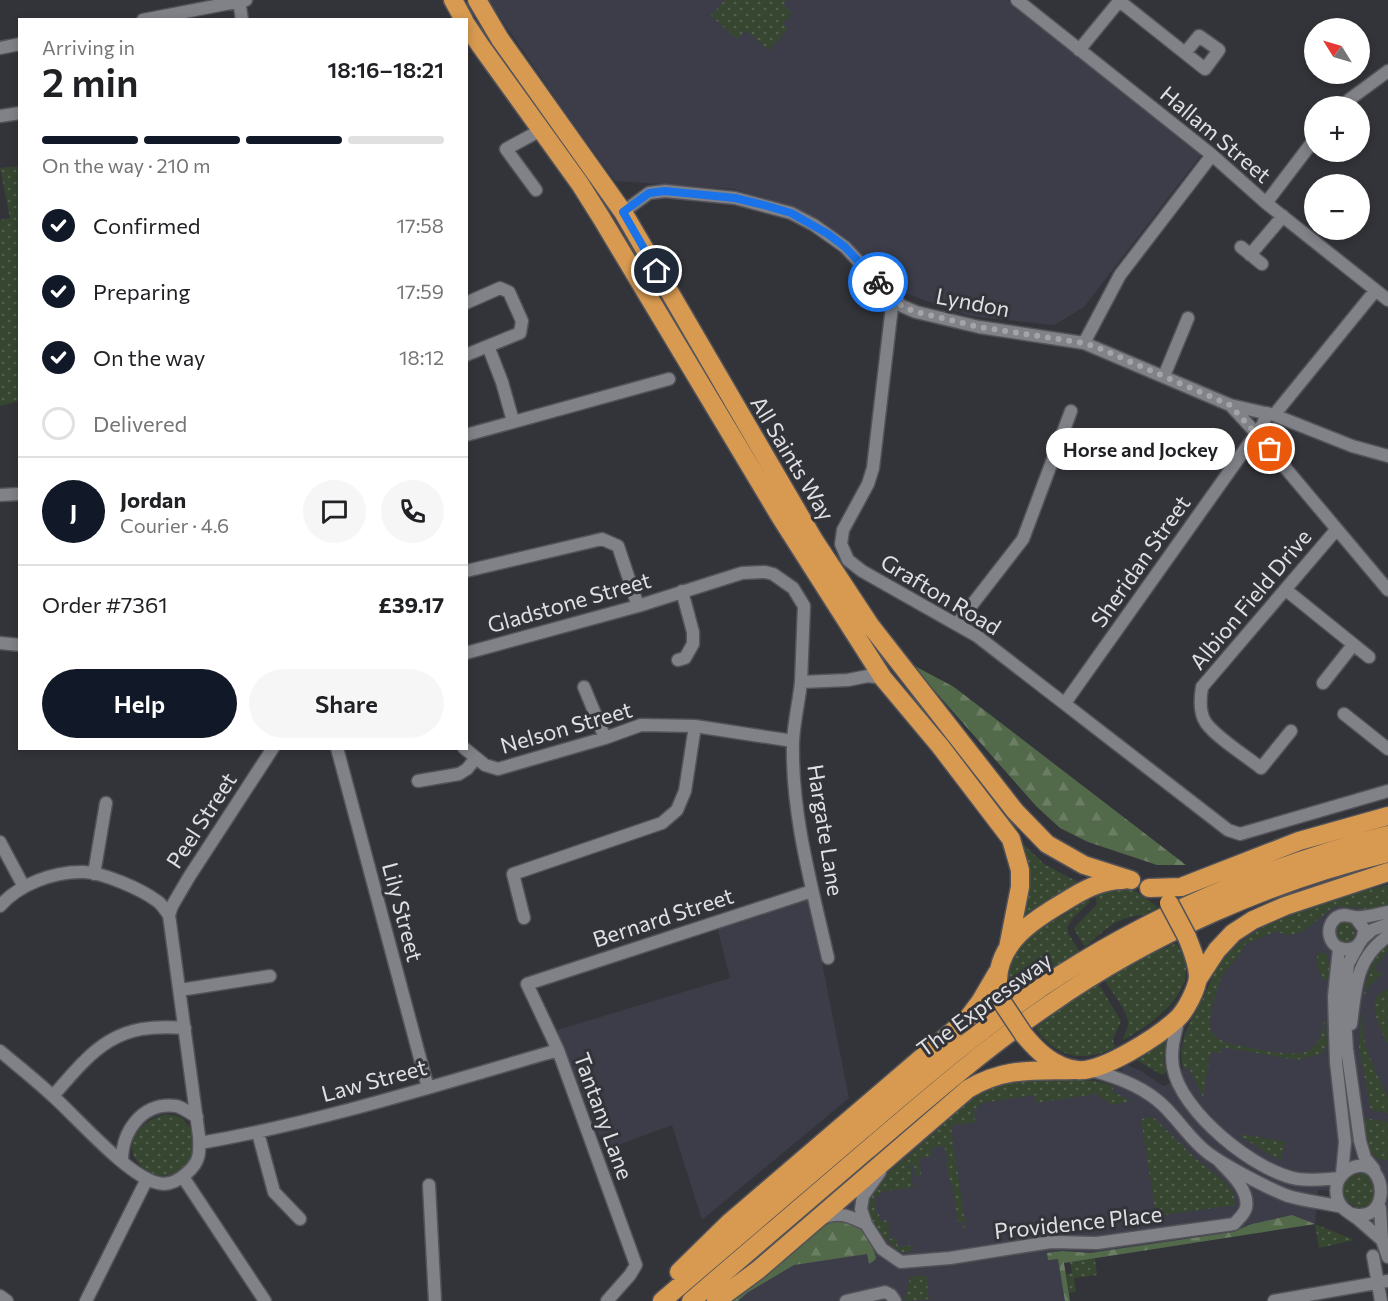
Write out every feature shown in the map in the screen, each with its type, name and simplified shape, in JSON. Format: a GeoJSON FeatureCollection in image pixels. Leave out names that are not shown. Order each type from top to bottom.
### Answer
{"type":"FeatureCollection","features":[{"type":"Feature","properties":{"kind":"highway"},"geometry":{"type":"LineString","coordinates":[[453,0],[463,18]]}},
{"type":"Feature","properties":{"kind":"highway","name":"All Saints Way"},"geometry":{"type":"LineString","coordinates":[[477,0],[501,39],[623,212],[814,540],[870,625],[1015,811],[1047,844],[1084,865],[1131,880]]}},
{"type":"Feature","properties":{"kind":"highway","name":"All Saints Way"},"geometry":{"type":"LineString","coordinates":[[468,27],[580,184],[781,518],[883,678],[940,746],[1011,839],[1020,870],[1020,887],[1008,948]]}},
{"type":"Feature","properties":{"kind":"highway"},"geometry":{"type":"LineString","coordinates":[[605,224],[623,212]]}},
{"type":"Feature","properties":{"kind":"highway"},"geometry":{"type":"LineString","coordinates":[[1149,888],[1181,887],[1299,841],[1388,816]]}},
{"type":"Feature","properties":{"kind":"highway","name":"The Expressway"},"geometry":{"type":"LineString","coordinates":[[662,1301],[917,1083],[987,1027],[1043,987],[1125,937],[1239,883],[1339,848],[1388,836]]}},
{"type":"Feature","properties":{"kind":"highway","name":"The Expressway"},"geometry":{"type":"LineString","coordinates":[[691,1301],[942,1086],[1052,1002],[1115,964],[1221,910],[1285,885],[1388,853]]}},
{"type":"Feature","properties":{"kind":"highway"},"geometry":{"type":"LineString","coordinates":[[716,1301],[758,1270],[968,1089],[986,1078],[1012,1071],[1083,1070],[1126,1053],[1179,1017],[1198,979],[1217,950],[1233,933],[1253,920],[1285,906],[1388,872]]}},
{"type":"Feature","properties":{"kind":"highway"},"geometry":{"type":"LineString","coordinates":[[649,1301],[730,1222],[968,1018],[997,973],[1008,948],[1023,928],[1078,893],[1107,880],[1131,880],[1162,895],[1169,903],[1187,937],[1196,960],[1198,979]]}},
{"type":"Feature","properties":{"kind":"highway"},"geometry":{"type":"LineString","coordinates":[[997,973],[998,991],[1002,1002],[1024,1035],[1045,1058],[1083,1070]]}},
{"type":"Feature","properties":{"kind":"street","name":"Hallam Street"},"geometry":{"type":"LineString","coordinates":[[1017,0],[1212,155],[1266,203],[1388,300]]}},
{"type":"Feature","properties":{"kind":"street"},"geometry":{"type":"LineString","coordinates":[[173,17],[208,3],[243,1],[242,18]]}},
{"type":"Feature","properties":{"kind":"street"},"geometry":{"type":"LineString","coordinates":[[1079,50],[1116,5],[1122,3],[1185,53]]}},
{"type":"Feature","properties":{"kind":"street"},"geometry":{"type":"LineString","coordinates":[[0,48],[18,44]]}},
{"type":"Feature","properties":{"kind":"street"},"geometry":{"type":"LineString","coordinates":[[1354,96],[1388,70]]}},
{"type":"Feature","properties":{"kind":"street"},"geometry":{"type":"LineString","coordinates":[[0,116],[18,113]]}},
{"type":"Feature","properties":{"kind":"street"},"geometry":{"type":"LineString","coordinates":[[536,190],[506,149],[541,130]]}},
{"type":"Feature","properties":{"kind":"street"},"geometry":{"type":"LineString","coordinates":[[1266,203],[1304,153]]}},
{"type":"Feature","properties":{"kind":"street"},"geometry":{"type":"LineString","coordinates":[[1084,343],[1120,275],[1212,155]]}},
{"type":"Feature","properties":{"kind":"street","name":"Lyndon"},"geometry":{"type":"LineString","coordinates":[[623,212],[649,193],[665,191],[735,198],[791,213],[814,225],[845,247],[893,298],[902,306],[916,312],[949,321],[1084,343],[1230,405],[1270,414],[1352,446],[1388,456]]}},
{"type":"Feature","properties":{"kind":"street"},"geometry":{"type":"LineString","coordinates":[[1262,264],[1246,251],[1282,216]]}},
{"type":"Feature","properties":{"kind":"street"},"geometry":{"type":"LineString","coordinates":[[468,302],[500,288],[509,292],[522,321],[520,333],[468,354]]}},
{"type":"Feature","properties":{"kind":"street","name":"Sheridan Street"},"geometry":{"type":"LineString","coordinates":[[1065,703],[1270,414],[1375,291]]}},
{"type":"Feature","properties":{"kind":"street","name":"Grafton Road"},"geometry":{"type":"LineString","coordinates":[[893,298],[873,468],[868,484],[843,530],[841,544],[848,560],[862,571],[985,642],[1228,830],[1240,834],[1388,791]]}},
{"type":"Feature","properties":{"kind":"street"},"geometry":{"type":"LineString","coordinates":[[1164,376],[1188,318]]}},
{"type":"Feature","properties":{"kind":"street"},"geometry":{"type":"LineString","coordinates":[[488,346],[502,382],[513,421]]}},
{"type":"Feature","properties":{"kind":"street"},"geometry":{"type":"LineString","coordinates":[[468,434],[669,379]]}},
{"type":"Feature","properties":{"kind":"street"},"geometry":{"type":"LineString","coordinates":[[1230,405],[1257,433],[1388,590]]}},
{"type":"Feature","properties":{"kind":"street"},"geometry":{"type":"LineString","coordinates":[[957,624],[1023,538],[1071,411]]}},
{"type":"Feature","properties":{"kind":"street"},"geometry":{"type":"LineString","coordinates":[[0,495],[18,494]]}},
{"type":"Feature","properties":{"kind":"street","name":"Albion Field Drive"},"geometry":{"type":"LineString","coordinates":[[1291,731],[1261,768],[1206,723],[1201,710],[1202,687],[1336,530]]}},
{"type":"Feature","properties":{"kind":"street"},"geometry":{"type":"LineString","coordinates":[[468,571],[602,539],[618,546],[638,606]]}},
{"type":"Feature","properties":{"kind":"street","name":"Gladstone Street"},"geometry":{"type":"LineString","coordinates":[[468,651],[638,606],[742,573],[755,571],[773,574],[784,580],[793,588],[804,606],[801,682]]}},
{"type":"Feature","properties":{"kind":"street"},"geometry":{"type":"LineString","coordinates":[[1286,590],[1369,657]]}},
{"type":"Feature","properties":{"kind":"street","name":"Gladstone Street"},"geometry":{"type":"LineString","coordinates":[[678,660],[685,658],[693,644],[693,632],[682,591]]}},
{"type":"Feature","properties":{"kind":"street"},"geometry":{"type":"LineString","coordinates":[[0,643],[18,645]]}},
{"type":"Feature","properties":{"kind":"street"},"geometry":{"type":"LineString","coordinates":[[1323,683],[1353,645]]}},
{"type":"Feature","properties":{"kind":"street"},"geometry":{"type":"LineString","coordinates":[[848,680],[860,668],[865,651]]}},
{"type":"Feature","properties":{"kind":"street"},"geometry":{"type":"LineString","coordinates":[[801,682],[848,680],[868,676],[883,678]]}},
{"type":"Feature","properties":{"kind":"street","name":"Hargate Lane"},"geometry":{"type":"LineString","coordinates":[[801,682],[793,741],[796,803],[812,891],[828,958]]}},
{"type":"Feature","properties":{"kind":"street"},"geometry":{"type":"LineString","coordinates":[[584,687],[604,738]]}},
{"type":"Feature","properties":{"kind":"street"},"geometry":{"type":"LineString","coordinates":[[1350,714],[1388,749]]}},
{"type":"Feature","properties":{"kind":"street","name":"Nelson Street"},"geometry":{"type":"LineString","coordinates":[[466,750],[485,765],[498,769],[641,725],[695,726],[793,741]]}},
{"type":"Feature","properties":{"kind":"street"},"geometry":{"type":"LineString","coordinates":[[524,918],[513,874],[662,823],[677,810],[685,791],[695,726]]}},
{"type":"Feature","properties":{"kind":"street","name":"Peel Street"},"geometry":{"type":"LineString","coordinates":[[169,915],[189,877],[272,750]]}},
{"type":"Feature","properties":{"kind":"street","name":"Lily Street"},"geometry":{"type":"LineString","coordinates":[[338,750],[428,1088]]}},
{"type":"Feature","properties":{"kind":"street"},"geometry":{"type":"LineString","coordinates":[[418,781],[459,774],[467,769],[476,758]]}},
{"type":"Feature","properties":{"kind":"street"},"geometry":{"type":"LineString","coordinates":[[94,874],[106,803]]}},
{"type":"Feature","properties":{"kind":"street"},"geometry":{"type":"LineString","coordinates":[[0,842],[24,887]]}},
{"type":"Feature","properties":{"kind":"street"},"geometry":{"type":"LineString","coordinates":[[0,906],[8,897],[24,887],[55,876],[84,872],[103,876],[141,891],[159,902],[169,915],[200,1143],[200,1155],[193,1168],[183,1177],[168,1184],[147,1179],[132,1170],[53,1096],[0,1051]]}},
{"type":"Feature","properties":{"kind":"street","name":"Bernard Street"},"geometry":{"type":"LineString","coordinates":[[527,984],[812,891]]}},
{"type":"Feature","properties":{"kind":"street"},"geometry":{"type":"LineString","coordinates":[[1355,917],[1364,929],[1361,942],[1349,950],[1340,948],[1330,939],[1330,926],[1335,919],[1341,916],[1355,917],[1388,912]]}},
{"type":"Feature","properties":{"kind":"street"},"geometry":{"type":"LineString","coordinates":[[1388,924],[1372,930],[1361,942],[1348,963],[1344,1004],[1347,1049],[1360,1141],[1365,1158],[1380,1174],[1386,1187],[1380,1208],[1382,1240],[1388,1257]]}},
{"type":"Feature","properties":{"kind":"street"},"geometry":{"type":"LineString","coordinates":[[1347,1049],[1359,972],[1373,947],[1388,936]]}},
{"type":"Feature","properties":{"kind":"street"},"geometry":{"type":"LineString","coordinates":[[1340,948],[1334,996],[1336,1062],[1345,1142],[1341,1176],[1336,1192],[1347,1211],[1382,1240]]}},
{"type":"Feature","properties":{"kind":"street"},"geometry":{"type":"LineString","coordinates":[[180,990],[270,976]]}},
{"type":"Feature","properties":{"kind":"street","name":"Tantany Lane"},"geometry":{"type":"LineString","coordinates":[[527,984],[557,1048],[636,1265],[607,1301]]}},
{"type":"Feature","properties":{"kind":"street"},"geometry":{"type":"LineString","coordinates":[[1179,1017],[1172,1044],[1175,1077],[1190,1103],[1216,1132],[1246,1156],[1279,1173],[1298,1179],[1341,1176],[1357,1166],[1374,1169]]}},
{"type":"Feature","properties":{"kind":"street"},"geometry":{"type":"LineString","coordinates":[[53,1096],[103,1043],[135,1030],[159,1025],[185,1028]]}},
{"type":"Feature","properties":{"kind":"street","name":"Law Street"},"geometry":{"type":"LineString","coordinates":[[200,1143],[258,1133],[428,1088],[557,1048]]}},
{"type":"Feature","properties":{"kind":"street"},"geometry":{"type":"LineString","coordinates":[[1083,1070],[1132,1083],[1152,1096],[1192,1139],[1217,1159],[1276,1191],[1365,1215],[1380,1208]]}},
{"type":"Feature","properties":{"kind":"street"},"geometry":{"type":"LineString","coordinates":[[122,1161],[122,1147],[129,1130],[138,1118],[150,1110],[177,1106],[197,1117]]}},
{"type":"Feature","properties":{"kind":"street"},"geometry":{"type":"LineString","coordinates":[[258,1133],[274,1192],[300,1219]]}},
{"type":"Feature","properties":{"kind":"street"},"geometry":{"type":"LineString","coordinates":[[866,1224],[861,1209],[863,1196],[892,1154]]}},
{"type":"Feature","properties":{"kind":"street","name":"Providence Place"},"geometry":{"type":"LineString","coordinates":[[866,1224],[882,1249],[901,1262],[950,1258],[1051,1242],[1097,1243],[1234,1224],[1246,1208],[1245,1198],[1233,1175],[1217,1159]]}},
{"type":"Feature","properties":{"kind":"street"},"geometry":{"type":"LineString","coordinates":[[183,1177],[265,1301]]}},
{"type":"Feature","properties":{"kind":"street"},"geometry":{"type":"LineString","coordinates":[[86,1301],[147,1179]]}},
{"type":"Feature","properties":{"kind":"street"},"geometry":{"type":"LineString","coordinates":[[429,1185],[435,1301]]}},
{"type":"Feature","properties":{"kind":"street"},"geometry":{"type":"LineString","coordinates":[[814,1222],[832,1214],[849,1215],[866,1224]]}},
{"type":"Feature","properties":{"kind":"street"},"geometry":{"type":"LineString","coordinates":[[1373,1256],[1383,1282],[1381,1301]]}},
{"type":"Feature","properties":{"kind":"street"},"geometry":{"type":"LineString","coordinates":[[1274,1301],[1383,1282]]}},
{"type":"Feature","properties":{"kind":"street"},"geometry":{"type":"LineString","coordinates":[[846,1301],[879,1293],[893,1298]]}},
{"type":"Feature","properties":{"kind":"street"},"geometry":{"type":"LineString","coordinates":[[0,1296],[7,1301]]}},
{"type":"Feature","properties":{"kind":"shaded area"},"geometry":{"type":"Polygon","coordinates":[[[488,0],[1007,0],[1201,155],[1084,307],[1054,325],[970,316],[896,290],[846,242],[795,210],[734,189],[615,181],[488,0]]]}},
{"type":"Feature","properties":{"kind":"shaded area"},"geometry":{"type":"Polygon","coordinates":[[[1388,885],[1388,1257],[1360,1192],[1318,1190],[1315,1224],[1064,1263],[1070,1301],[716,1301],[940,1112],[977,1098],[1050,1080],[1113,1086],[1125,1064],[1143,1072],[1163,1086],[1172,1082],[1183,1069],[1181,1048],[1186,1030],[1218,965],[1234,946],[1250,933],[1273,922],[1366,890],[1388,885]]]}},
{"type":"Feature","properties":{"kind":"shaded area"},"geometry":{"type":"Polygon","coordinates":[[[809,898],[849,1098],[702,1220],[672,1125],[605,1150],[557,1030],[730,978],[717,927],[809,898]]]}},
{"type":"Feature","properties":{"kind":"green space"},"geometry":{"type":"Polygon","coordinates":[[[725,0],[787,0],[783,5],[792,13],[783,24],[788,29],[769,50],[746,30],[737,39],[711,16],[725,0]]]}},
{"type":"Feature","properties":{"kind":"green space"},"geometry":{"type":"Polygon","coordinates":[[[18,166],[18,401],[0,406],[0,220],[10,218],[0,168],[18,166]]]}},
{"type":"Feature","properties":{"kind":"green space"},"geometry":{"type":"Polygon","coordinates":[[[911,664],[954,687],[1186,865],[1157,865],[1088,842],[1060,828],[1036,806],[911,664]]]}},
{"type":"Feature","properties":{"kind":"green space"},"geometry":{"type":"Polygon","coordinates":[[[1020,841],[1044,864],[1078,882],[1018,920],[1020,841]]]}},
{"type":"Feature","properties":{"kind":"green space"},"geometry":{"type":"Polygon","coordinates":[[[1388,885],[1388,909],[1337,906],[1302,932],[1286,935],[1277,931],[1244,945],[1240,954],[1223,975],[1218,987],[1210,1019],[1212,1033],[1230,1044],[1271,1052],[1303,1053],[1317,1043],[1325,1016],[1327,1045],[1321,1054],[1296,1060],[1222,1047],[1221,1053],[1210,1054],[1203,1098],[1189,1068],[1183,1069],[1183,1043],[1188,1027],[1220,963],[1253,933],[1274,921],[1320,903],[1388,885]]]}},
{"type":"Feature","properties":{"kind":"green space"},"geometry":{"type":"Polygon","coordinates":[[[1118,888],[1135,891],[1158,907],[1147,911],[1148,914],[1127,918],[1113,924],[1085,947],[1075,927],[1097,904],[1095,894],[1118,888]]]}},
{"type":"Feature","properties":{"kind":"green space"},"geometry":{"type":"Polygon","coordinates":[[[1088,899],[1090,902],[1067,927],[1069,935],[1080,952],[1012,994],[1008,976],[1011,960],[1019,947],[1045,926],[1088,899]]]}},
{"type":"Feature","properties":{"kind":"green space"},"geometry":{"type":"Polygon","coordinates":[[[1341,922],[1349,922],[1355,928],[1355,936],[1349,942],[1341,942],[1335,936],[1335,928],[1341,922]]]}},
{"type":"Feature","properties":{"kind":"green space"},"geometry":{"type":"Polygon","coordinates":[[[1176,943],[1186,965],[1185,980],[1180,991],[1173,1002],[1154,1020],[1123,1040],[1128,1026],[1127,1018],[1104,980],[1163,947],[1164,949],[1176,943]]]}},
{"type":"Feature","properties":{"kind":"green space"},"geometry":{"type":"Polygon","coordinates":[[[1388,945],[1388,951],[1374,969],[1383,974],[1369,986],[1364,996],[1371,968],[1382,950],[1388,945]]]}},
{"type":"Feature","properties":{"kind":"green space"},"geometry":{"type":"Polygon","coordinates":[[[1320,952],[1327,954],[1329,980],[1323,980],[1317,966],[1320,952]]]}},
{"type":"Feature","properties":{"kind":"green space"},"geometry":{"type":"Polygon","coordinates":[[[1098,983],[1121,1021],[1113,1039],[1115,1047],[1092,1055],[1081,1056],[1070,1055],[1051,1046],[1035,1028],[1047,1019],[1045,1017],[1098,983]]]}},
{"type":"Feature","properties":{"kind":"green space"},"geometry":{"type":"Polygon","coordinates":[[[1388,989],[1388,1044],[1375,1014],[1374,1006],[1380,993],[1388,989]]]}},
{"type":"Feature","properties":{"kind":"green space"},"geometry":{"type":"Polygon","coordinates":[[[1362,1009],[1365,1044],[1388,1097],[1388,1113],[1371,1110],[1359,1048],[1362,1009]]]}},
{"type":"Feature","properties":{"kind":"green space"},"geometry":{"type":"Polygon","coordinates":[[[1167,1036],[1164,1059],[1166,1073],[1162,1075],[1132,1057],[1167,1036]]]}},
{"type":"Feature","properties":{"kind":"green space"},"geometry":{"type":"Polygon","coordinates":[[[1040,1077],[1097,1081],[1114,1086],[1112,1091],[1131,1101],[1112,1105],[1096,1094],[1036,1103],[1035,1095],[982,1103],[974,1110],[975,1122],[958,1125],[957,1122],[951,1128],[966,1229],[964,1229],[963,1222],[958,1222],[952,1182],[950,1182],[946,1162],[949,1162],[944,1146],[931,1148],[932,1156],[919,1159],[921,1175],[916,1176],[914,1165],[910,1165],[913,1187],[880,1192],[880,1196],[874,1197],[876,1214],[879,1214],[880,1221],[888,1220],[890,1239],[896,1238],[898,1247],[914,1245],[909,1253],[905,1253],[886,1238],[883,1239],[871,1219],[866,1202],[874,1185],[936,1131],[951,1111],[987,1084],[1040,1077]]]}},
{"type":"Feature","properties":{"kind":"green space"},"geometry":{"type":"Polygon","coordinates":[[[166,1114],[177,1116],[189,1126],[194,1146],[191,1160],[182,1170],[162,1176],[149,1173],[144,1169],[134,1155],[132,1147],[133,1139],[142,1126],[166,1114]]]}},
{"type":"Feature","properties":{"kind":"green space"},"geometry":{"type":"Polygon","coordinates":[[[1153,1117],[1195,1158],[1225,1182],[1234,1195],[1235,1205],[1156,1216],[1141,1119],[1153,1117]]]}},
{"type":"Feature","properties":{"kind":"green space"},"geometry":{"type":"Polygon","coordinates":[[[1365,1118],[1388,1122],[1388,1160],[1380,1159],[1371,1151],[1365,1118]]]}},
{"type":"Feature","properties":{"kind":"green space"},"geometry":{"type":"Polygon","coordinates":[[[1242,1134],[1285,1142],[1281,1160],[1242,1137],[1242,1134]]]}},
{"type":"Feature","properties":{"kind":"green space"},"geometry":{"type":"Polygon","coordinates":[[[1360,1173],[1372,1178],[1377,1190],[1372,1202],[1360,1207],[1348,1202],[1343,1190],[1348,1178],[1360,1173]]]}},
{"type":"Feature","properties":{"kind":"green space"},"geometry":{"type":"Polygon","coordinates":[[[1292,1215],[1315,1224],[1064,1263],[1070,1301],[1065,1301],[1058,1259],[1048,1260],[1047,1253],[1062,1251],[1090,1253],[1233,1232],[1252,1224],[1292,1215]]]}},
{"type":"Feature","properties":{"kind":"green space"},"geometry":{"type":"Polygon","coordinates":[[[844,1219],[863,1228],[874,1244],[872,1246],[875,1260],[869,1264],[867,1254],[794,1265],[747,1293],[738,1301],[727,1301],[823,1223],[844,1219]]]}},
{"type":"Feature","properties":{"kind":"green space"},"geometry":{"type":"Polygon","coordinates":[[[1315,1224],[1354,1240],[1319,1248],[1315,1224]]]}},
{"type":"Feature","properties":{"kind":"green space"},"geometry":{"type":"Polygon","coordinates":[[[1095,1258],[1097,1275],[1074,1278],[1076,1292],[1069,1293],[1066,1274],[1072,1273],[1070,1262],[1095,1258]]]}},
{"type":"Feature","properties":{"kind":"green space"},"geometry":{"type":"Polygon","coordinates":[[[926,1275],[929,1299],[905,1301],[910,1277],[926,1275]]]}},
{"type":"Feature","properties":{"kind":"way so far"},"geometry":{"type":"LineString","coordinates":[[878,282],[902,306],[916,312],[979,327],[1084,343],[1101,349],[1230,405],[1270,449]]}},
{"type":"Feature","properties":{"kind":"place","name":"Horse and Jockey"},"geometry":{"type":"Point","coordinates":[1270,449]}},
{"type":"Feature","properties":{"kind":"route"},"geometry":{"type":"LineString","coordinates":[[657,271],[623,212],[649,193],[665,191],[735,198],[791,213],[814,225],[845,247],[878,282]]}}]}
